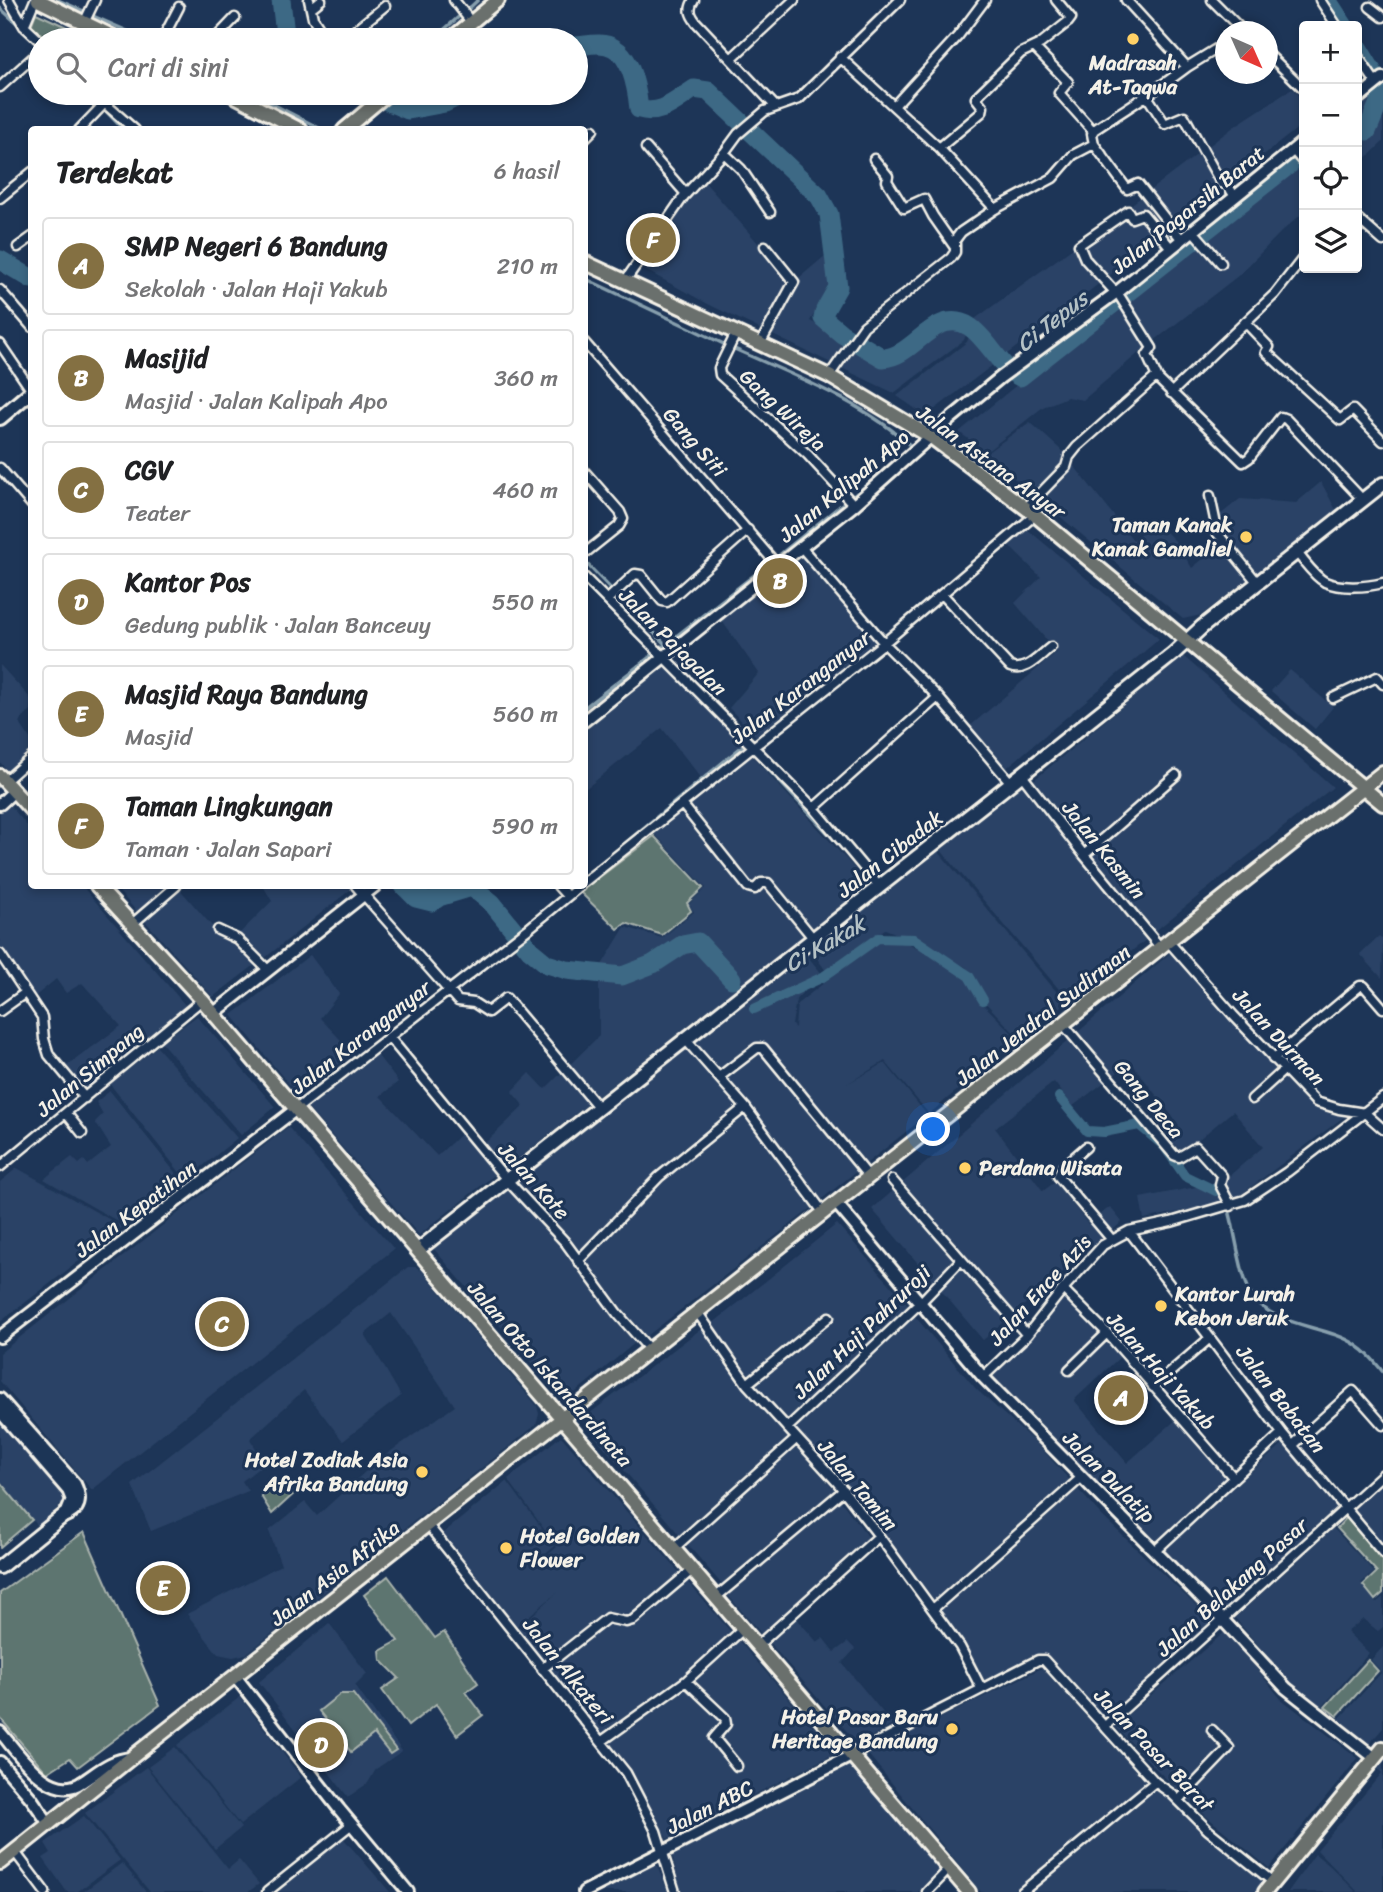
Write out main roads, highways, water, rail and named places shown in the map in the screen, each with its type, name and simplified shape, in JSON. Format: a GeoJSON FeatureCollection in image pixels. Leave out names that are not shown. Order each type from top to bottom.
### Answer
{"type":"FeatureCollection","features":[{"type":"Feature","properties":{"kind":"main road"},"geometry":{"type":"LineString","coordinates":[[36,0],[98,28]]}},
{"type":"Feature","properties":{"kind":"main road"},"geometry":{"type":"LineString","coordinates":[[464,28],[498,0]]}},
{"type":"Feature","properties":{"kind":"main road"},"geometry":{"type":"LineString","coordinates":[[252,105],[293,126]]}},
{"type":"Feature","properties":{"kind":"main road"},"geometry":{"type":"LineString","coordinates":[[349,126],[373,105]]}},
{"type":"Feature","properties":{"kind":"main road","name":"Jalan Astana Anyar"},"geometry":{"type":"LineString","coordinates":[[588,264],[829,376],[931,438],[1030,512],[1383,804]]}},
{"type":"Feature","properties":{"kind":"main road"},"geometry":{"type":"LineString","coordinates":[[0,418],[28,394]]}},
{"type":"Feature","properties":{"kind":"main road","name":"Jalan Cibadak"},"geometry":{"type":"LineString","coordinates":[[418,1250],[1016,778],[1257,582],[1363,500],[1381,491]]}},
{"type":"Feature","properties":{"kind":"main road","name":"Jalan Jendral Sudirman"},"geometry":{"type":"LineString","coordinates":[[563,1418],[1383,772]]}},
{"type":"Feature","properties":{"kind":"main road"},"geometry":{"type":"LineString","coordinates":[[2,778],[28,807]]}},
{"type":"Feature","properties":{"kind":"main road","name":"Jalan Otto Iskandardinata"},"geometry":{"type":"LineString","coordinates":[[100,889],[202,1000],[970,1892]]}},
{"type":"Feature","properties":{"kind":"main road"},"geometry":{"type":"LineString","coordinates":[[0,1410],[25,1434],[69,1490],[73,1500],[61,1517],[0,1567]]}},
{"type":"Feature","properties":{"kind":"main road","name":"Jalan Asia Afrika"},"geometry":{"type":"LineString","coordinates":[[0,1863],[563,1418]]}},
{"type":"Feature","properties":{"kind":"main road"},"geometry":{"type":"LineString","coordinates":[[1269,1887],[1379,1753]]}},
{"type":"Feature","properties":{"kind":"waterway"},"geometry":{"type":"LineString","coordinates":[[58,0],[86,12]]}},
{"type":"Feature","properties":{"kind":"waterway","name":"Ci Tepus"},"geometry":{"type":"LineString","coordinates":[[281,0],[284,28]]}},
{"type":"Feature","properties":{"kind":"waterway"},"geometry":{"type":"LineString","coordinates":[[465,12],[478,0]]}},
{"type":"Feature","properties":{"kind":"waterway"},"geometry":{"type":"LineString","coordinates":[[1327,0],[1341,21]]}},
{"type":"Feature","properties":{"kind":"waterway"},"geometry":{"type":"LineString","coordinates":[[0,8],[21,27]]}},
{"type":"Feature","properties":{"kind":"waterway"},"geometry":{"type":"LineString","coordinates":[[446,28],[462,14]]}},
{"type":"Feature","properties":{"kind":"waterway"},"geometry":{"type":"LineString","coordinates":[[93,16],[120,28]]}},
{"type":"Feature","properties":{"kind":"waterway","name":"Ci Tepus"},"geometry":{"type":"LineString","coordinates":[[588,45],[614,48],[625,59],[633,75],[639,109],[662,109],[694,89],[708,91],[819,196],[829,214],[838,287],[823,318],[842,334],[883,358],[898,354],[932,329],[952,322],[964,324],[974,330],[1001,361],[1020,377],[1299,157]]}},
{"type":"Feature","properties":{"kind":"waterway"},"geometry":{"type":"LineString","coordinates":[[1362,54],[1374,74]]}},
{"type":"Feature","properties":{"kind":"waterway"},"geometry":{"type":"LineString","coordinates":[[1367,131],[1381,98],[1380,87]]}},
{"type":"Feature","properties":{"kind":"waterway"},"geometry":{"type":"LineString","coordinates":[[274,105],[315,126]]}},
{"type":"Feature","properties":{"kind":"waterway","name":"Ci Tepus"},"geometry":{"type":"LineString","coordinates":[[396,105],[408,110],[434,105]]}},
{"type":"Feature","properties":{"kind":"waterway"},"geometry":{"type":"LineString","coordinates":[[103,108],[120,126]]}},
{"type":"Feature","properties":{"kind":"waterway"},"geometry":{"type":"LineString","coordinates":[[339,126],[355,113]]}},
{"type":"Feature","properties":{"kind":"waterway","name":"Ci Kakak"},"geometry":{"type":"LineString","coordinates":[[0,260],[28,277]]}},
{"type":"Feature","properties":{"kind":"waterway"},"geometry":{"type":"LineString","coordinates":[[588,280],[728,346]]}},
{"type":"Feature","properties":{"kind":"waterway"},"geometry":{"type":"LineString","coordinates":[[730,347],[849,403],[872,416],[913,448]]}},
{"type":"Feature","properties":{"kind":"waterway"},"geometry":{"type":"LineString","coordinates":[[851,498],[887,468]]}},
{"type":"Feature","properties":{"kind":"waterway"},"geometry":{"type":"LineString","coordinates":[[778,556],[846,501]]}},
{"type":"Feature","properties":{"kind":"waterway"},"geometry":{"type":"LineString","coordinates":[[660,649],[771,562]]}},
{"type":"Feature","properties":{"kind":"waterway"},"geometry":{"type":"LineString","coordinates":[[588,565],[614,592]]}},
{"type":"Feature","properties":{"kind":"waterway"},"geometry":{"type":"LineString","coordinates":[[588,588],[660,659]]}},
{"type":"Feature","properties":{"kind":"waterway"},"geometry":{"type":"LineString","coordinates":[[617,595],[666,645]]}},
{"type":"Feature","properties":{"kind":"waterway"},"geometry":{"type":"LineString","coordinates":[[588,705],[655,653]]}},
{"type":"Feature","properties":{"kind":"waterway"},"geometry":{"type":"LineString","coordinates":[[663,662],[744,744]]}},
{"type":"Feature","properties":{"kind":"waterway"},"geometry":{"type":"LineString","coordinates":[[588,874],[745,744]]}},
{"type":"Feature","properties":{"kind":"waterway"},"geometry":{"type":"LineString","coordinates":[[751,751],[841,847]]}},
{"type":"Feature","properties":{"kind":"waterway","name":"Ci Kakak"},"geometry":{"type":"LineString","coordinates":[[407,889],[416,898],[432,902],[439,897],[465,889]]}},
{"type":"Feature","properties":{"kind":"waterway","name":"Ci Kakak"},"geometry":{"type":"LineString","coordinates":[[474,889],[492,903],[530,950],[547,964],[567,970],[622,976],[653,964],[682,945],[698,942],[732,979]]}},
{"type":"Feature","properties":{"kind":"waterway"},"geometry":{"type":"LineString","coordinates":[[566,892],[570,889]]}},
{"type":"Feature","properties":{"kind":"waterway"},"geometry":{"type":"LineString","coordinates":[[517,932],[564,894]]}},
{"type":"Feature","properties":{"kind":"waterway","name":"Ci Kakak"},"geometry":{"type":"LineString","coordinates":[[754,1009],[823,977],[878,938],[914,939],[969,976],[983,1000]]}},
{"type":"Feature","properties":{"kind":"waterway","name":"Ci Kakak"},"geometry":{"type":"LineString","coordinates":[[1059,1097],[1087,1131],[1104,1132],[1139,1125],[1164,1146],[1185,1176],[1216,1191]]}},
{"type":"Feature","properties":{"kind":"waterway","name":"Ci Kakak"},"geometry":{"type":"LineString","coordinates":[[1230,1214],[1245,1280],[1253,1297],[1262,1307],[1287,1320],[1344,1338],[1364,1351],[1383,1372]]}},
{"type":"Feature","properties":{"kind":"place","name":"Madrasah At-Taqwa"},"geometry":{"type":"Point","coordinates":[1133,39]}},
{"type":"Feature","properties":{"kind":"place","name":"Taman Lingkungan"},"geometry":{"type":"Point","coordinates":[653,240]}},
{"type":"Feature","properties":{"kind":"place","name":"Taman Kanak Kanak Gamaliel"},"geometry":{"type":"Point","coordinates":[1246,537]}},
{"type":"Feature","properties":{"kind":"place","name":"Masijid"},"geometry":{"type":"Point","coordinates":[780,581]}},
{"type":"Feature","properties":{"kind":"place","name":"Perdana Wisata"},"geometry":{"type":"Point","coordinates":[965,1168]}},
{"type":"Feature","properties":{"kind":"place","name":"Kantor Lurah Kebon Jeruk"},"geometry":{"type":"Point","coordinates":[1161,1306]}},
{"type":"Feature","properties":{"kind":"place","name":"CGV"},"geometry":{"type":"Point","coordinates":[222,1324]}},
{"type":"Feature","properties":{"kind":"place","name":"SMP Negeri 6 Bandung"},"geometry":{"type":"Point","coordinates":[1121,1398]}},
{"type":"Feature","properties":{"kind":"place","name":"Hotel Zodiak Asia Afrika Bandung"},"geometry":{"type":"Point","coordinates":[422,1472]}},
{"type":"Feature","properties":{"kind":"place","name":"Hotel Golden Flower"},"geometry":{"type":"Point","coordinates":[506,1548]}},
{"type":"Feature","properties":{"kind":"place","name":"Masjid Raya Bandung"},"geometry":{"type":"Point","coordinates":[163,1588]}},
{"type":"Feature","properties":{"kind":"place","name":"Hotel Pasar Baru Heritage Bandung"},"geometry":{"type":"Point","coordinates":[952,1729]}},
{"type":"Feature","properties":{"kind":"place","name":"Kantor Pos"},"geometry":{"type":"Point","coordinates":[321,1745]}}]}
